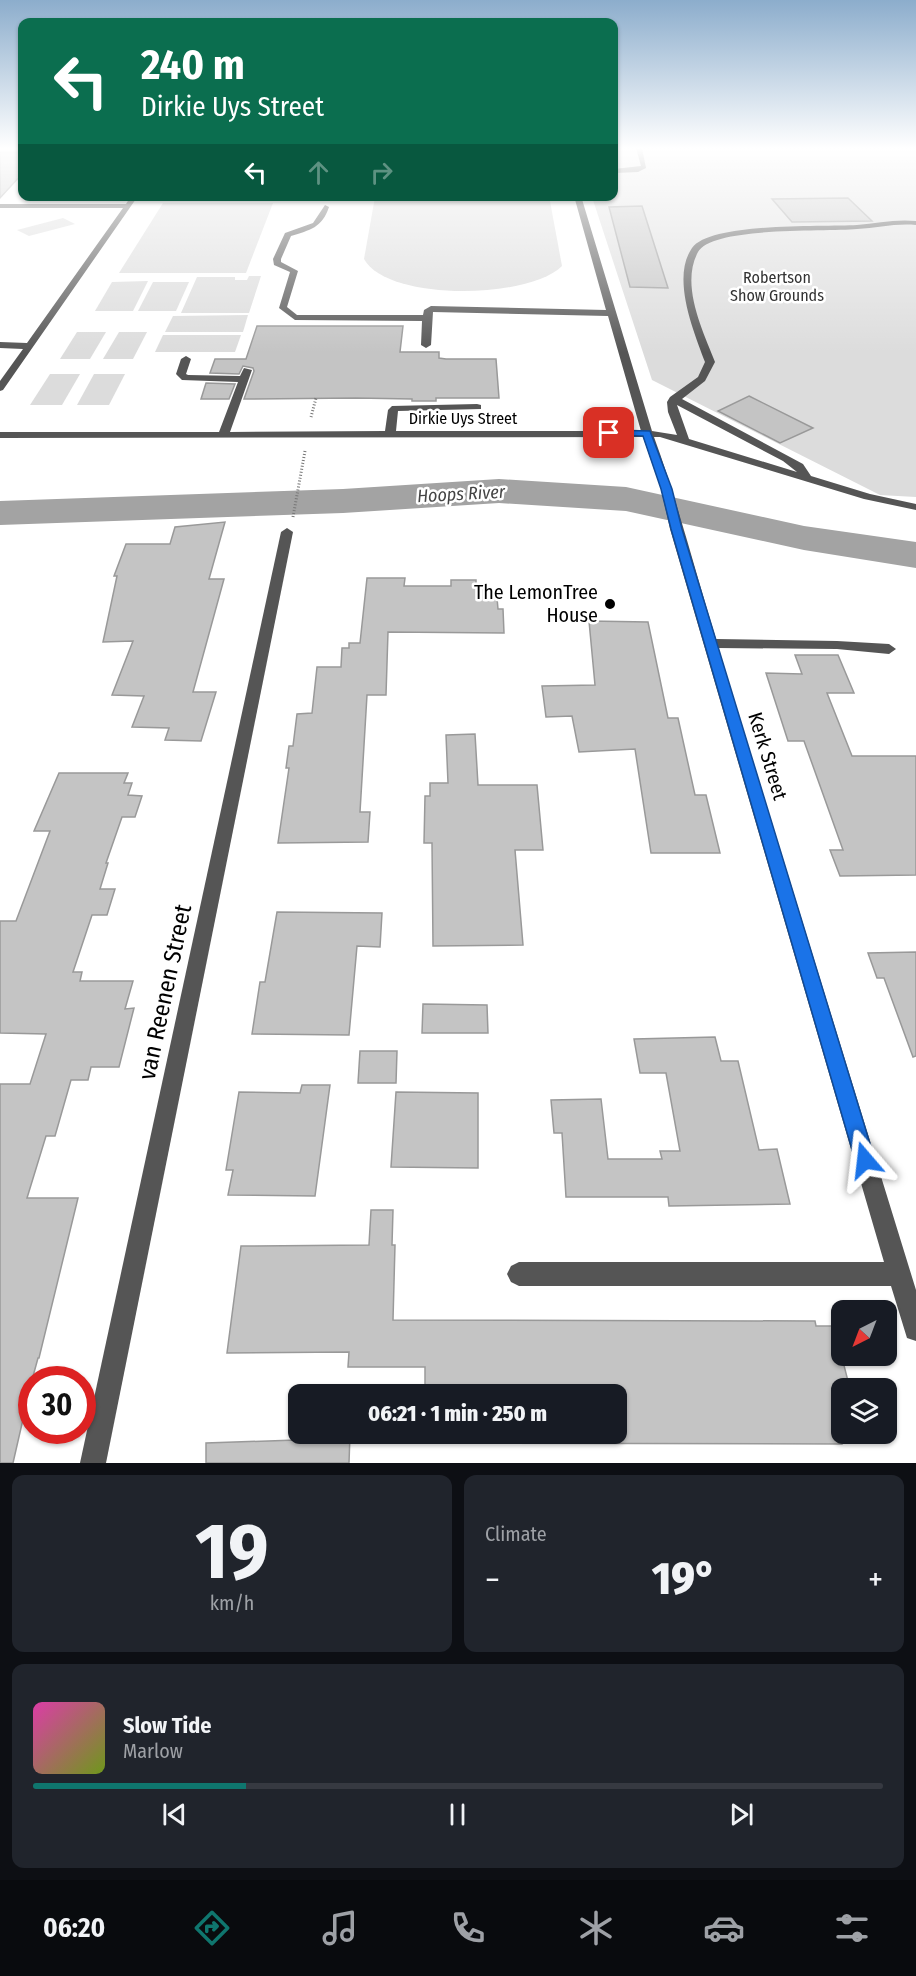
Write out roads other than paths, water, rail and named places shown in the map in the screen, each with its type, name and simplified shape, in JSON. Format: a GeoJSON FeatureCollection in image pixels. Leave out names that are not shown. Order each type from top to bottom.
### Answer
{"type":"FeatureCollection","features":[{"type":"Feature","properties":{"kind":"street"},"geometry":{"type":"LineString","coordinates":[[0,388],[121,216]]}},
{"type":"Feature","properties":{"kind":"street"},"geometry":{"type":"LineString","coordinates":[[322,216],[316,225],[288,235],[277,259],[277,263],[294,271],[283,308],[287,313],[309,318],[426,318]]}},
{"type":"Feature","properties":{"kind":"street","name":"Kerk Street"},"geometry":{"type":"LineString","coordinates":[[583,216],[647,433],[667,489],[676,529],[916,1329]]}},
{"type":"Feature","properties":{"kind":"street"},"geometry":{"type":"LineString","coordinates":[[684,440],[672,405],[675,399],[702,379],[710,362],[693,314],[688,284],[691,258],[697,245],[717,237],[754,231],[860,227],[900,221],[916,223]]}},
{"type":"Feature","properties":{"kind":"street"},"geometry":{"type":"LineString","coordinates":[[426,345],[428,310],[438,308],[610,313]]}},
{"type":"Feature","properties":{"kind":"street"},"geometry":{"type":"LineString","coordinates":[[0,345],[30,346]]}},
{"type":"Feature","properties":{"kind":"street"},"geometry":{"type":"LineString","coordinates":[[186,359],[181,374],[185,378],[246,374],[224,433]]}},
{"type":"Feature","properties":{"kind":"street"},"geometry":{"type":"LineString","coordinates":[[675,399],[799,466],[807,478]]}},
{"type":"Feature","properties":{"kind":"street"},"geometry":{"type":"LineString","coordinates":[[390,434],[393,410],[396,408],[477,407]]}},
{"type":"Feature","properties":{"kind":"street","name":"Dirkie Uys Street"},"geometry":{"type":"LineString","coordinates":[[0,435],[660,434],[868,497],[916,507]]}},
{"type":"Feature","properties":{"kind":"street","name":"van Reenen Street"},"geometry":{"type":"LineString","coordinates":[[93,1463],[287,532]]}},
{"type":"Feature","properties":{"kind":"street"},"geometry":{"type":"LineString","coordinates":[[710,643],[837,645],[889,649]]}},
{"type":"Feature","properties":{"kind":"street"},"geometry":{"type":"LineString","coordinates":[[519,1274],[899,1274]]}},
{"type":"Feature","properties":{"kind":"waterway","name":"Hoops River"},"geometry":{"type":"LineString","coordinates":[[0,513],[343,501],[499,491],[626,499],[804,538],[916,555]]}},
{"type":"Feature","properties":{"kind":"place","name":"The LemonTree House"},"geometry":{"type":"Point","coordinates":[610,604]}},
{"type":"Feature","properties":{"kind":"park label","name":"Robertson Show Grounds"},"geometry":{"type":"Point","coordinates":[777,286]}}]}
